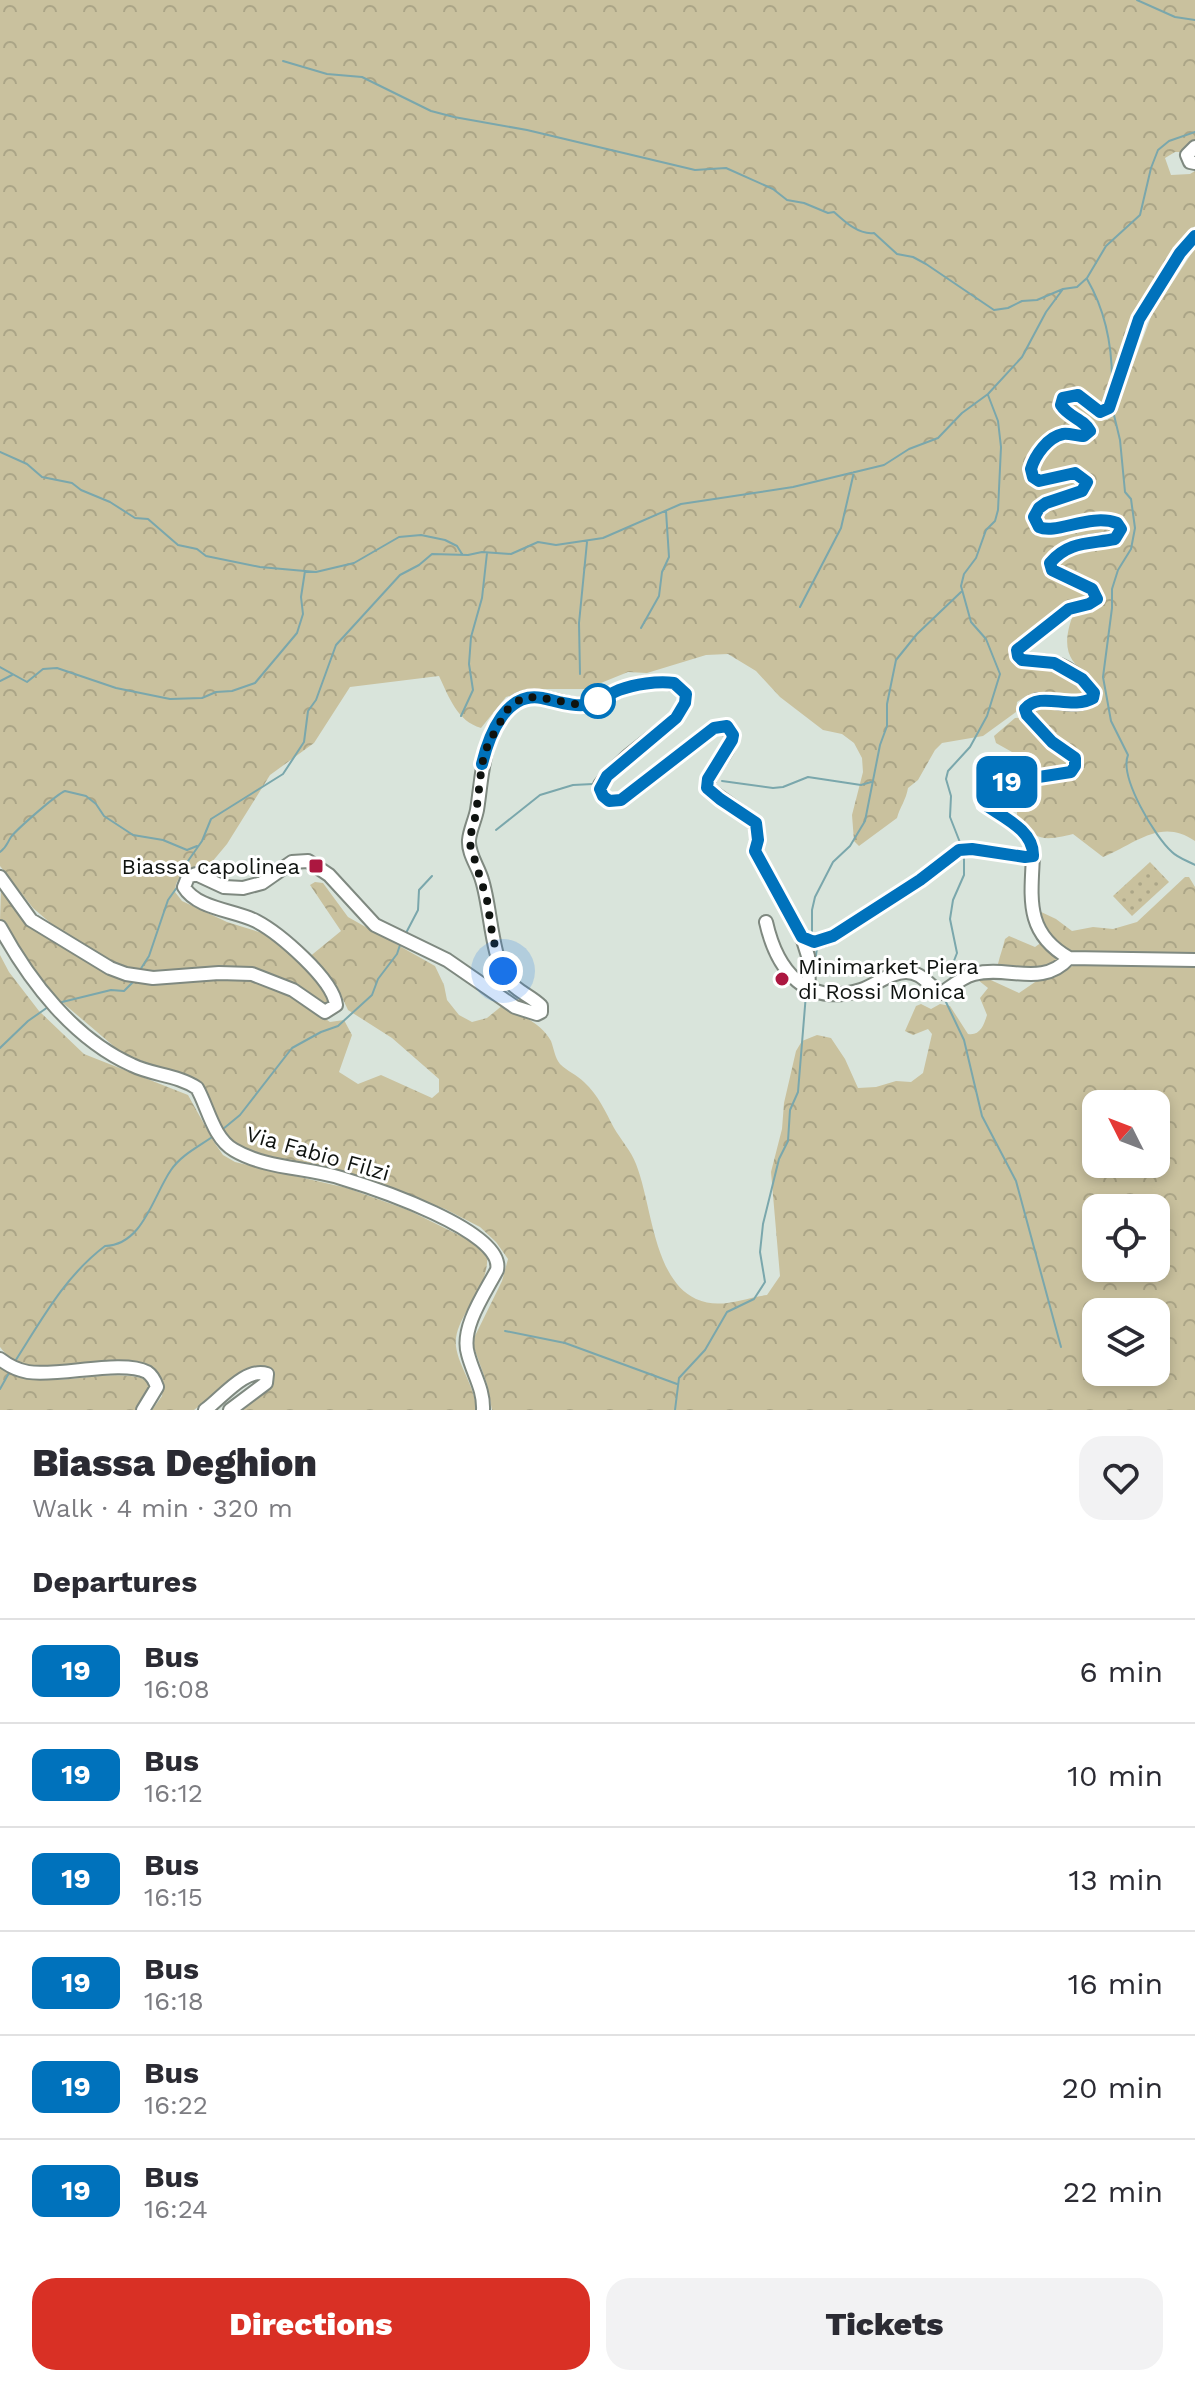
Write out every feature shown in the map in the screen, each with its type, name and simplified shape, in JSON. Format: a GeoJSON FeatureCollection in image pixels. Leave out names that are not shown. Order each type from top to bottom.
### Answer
{"type":"FeatureCollection","features":[{"type":"Feature","properties":{"kind":"street"},"geometry":{"type":"LineString","coordinates":[[1195,147],[1187,155],[1190,162],[1195,163]]}},
{"type":"Feature","properties":{"kind":"street"},"geometry":{"type":"LineString","coordinates":[[1195,236],[1180,253],[1139,319],[1109,408],[1100,412],[1078,395],[1063,398],[1061,405],[1064,410],[1090,431],[1084,436],[1058,436],[1043,447],[1031,469],[1033,477],[1039,481],[1075,473],[1087,482],[1082,491],[1039,508],[1034,517],[1039,527],[1049,530],[1102,519],[1117,523],[1121,529],[1115,539],[1072,546],[1053,559],[1050,563],[1052,570],[1092,589],[1097,599],[1069,609],[1017,650],[1018,656],[1025,661],[1049,662],[1068,670],[1082,679],[1094,693],[1093,698],[1083,703],[1042,700],[1025,709],[1052,742],[1075,758],[1075,766],[1071,772],[1000,783],[983,794],[984,804],[1024,834],[1032,847],[1030,905],[1034,921],[1051,944],[1069,958],[1195,960]]}},
{"type":"Feature","properties":{"kind":"street"},"geometry":{"type":"LineString","coordinates":[[0,877],[31,920],[110,968],[153,978],[252,974],[293,990],[325,1012],[336,1005],[333,995],[321,977],[299,955],[256,921],[197,900],[184,887],[188,877],[196,874],[224,887],[253,887],[292,862],[308,861],[329,875],[375,925],[447,960],[515,1007],[537,1014],[541,1012],[541,1006],[513,986],[503,971],[493,939],[481,876],[470,848],[482,764],[488,744],[507,710],[522,698],[537,697],[581,705],[599,701],[620,690],[669,682],[678,685],[686,694],[681,711],[607,776],[600,789],[603,796],[609,801],[621,800],[714,728],[727,726],[733,735],[732,740],[708,779],[707,788],[756,823],[758,840],[755,851],[802,937],[808,956],[809,989]]}},
{"type":"Feature","properties":{"kind":"street"},"geometry":{"type":"LineString","coordinates":[[802,937],[814,942],[833,936],[920,880],[959,850],[1033,856]]}},
{"type":"Feature","properties":{"kind":"street"},"geometry":{"type":"LineString","coordinates":[[766,922],[770,941],[786,971],[809,989],[839,994],[861,990],[905,972],[926,979],[941,993],[965,977],[994,971],[1038,975],[1055,969],[1069,958]]}},
{"type":"Feature","properties":{"kind":"street","name":"Via Fabio Filzi"},"geometry":{"type":"LineString","coordinates":[[0,927],[32,979],[76,1025],[130,1065],[197,1088],[219,1134],[234,1151],[261,1161],[341,1178],[408,1201],[473,1234],[491,1249],[497,1260],[497,1270],[468,1329],[465,1343],[482,1393],[483,1410]]}},
{"type":"Feature","properties":{"kind":"street"},"geometry":{"type":"LineString","coordinates":[[0,1359],[16,1369],[33,1373],[117,1369],[146,1372],[157,1387],[143,1410]]}},
{"type":"Feature","properties":{"kind":"street"},"geometry":{"type":"LineString","coordinates":[[205,1410],[250,1375],[260,1372],[267,1374],[266,1383],[230,1410]]}},
{"type":"Feature","properties":{"kind":"green space"},"geometry":{"type":"Polygon","coordinates":[[[0,0],[1195,0],[1195,140],[1183,152],[1175,152],[1165,158],[1171,175],[1195,171],[1195,226],[1175,249],[1106,403],[1102,407],[1078,391],[1058,395],[1056,405],[1084,430],[1071,429],[1025,469],[1029,481],[1037,486],[1072,478],[1082,482],[1078,488],[1046,499],[1033,509],[1029,524],[1036,532],[1045,535],[1099,525],[1115,528],[1111,534],[1084,536],[1067,543],[1046,560],[1091,598],[1034,628],[1024,635],[1011,653],[1023,665],[1056,668],[1089,694],[1073,699],[1028,695],[1017,702],[1016,712],[983,736],[942,743],[918,780],[908,788],[897,818],[859,846],[854,841],[852,815],[863,772],[862,758],[854,743],[842,734],[823,730],[780,697],[756,671],[728,654],[706,655],[647,673],[628,672],[586,689],[534,689],[506,697],[481,728],[460,714],[439,676],[350,687],[314,743],[270,775],[227,844],[212,862],[183,870],[175,892],[182,901],[227,922],[262,933],[286,950],[318,981],[329,996],[330,1003],[326,1007],[252,968],[150,970],[108,961],[54,926],[33,908],[0,866],[0,0]]]}},
{"type":"Feature","properties":{"kind":"green space"},"geometry":{"type":"Polygon","coordinates":[[[1195,248],[1195,841],[1183,834],[1159,832],[1103,857],[1073,834],[1055,838],[1036,836],[1017,820],[1017,807],[1007,797],[994,804],[988,802],[986,795],[1003,787],[1077,769],[1032,710],[1046,707],[1081,710],[1101,701],[1094,682],[1072,660],[1068,635],[1073,615],[1095,610],[1103,600],[1103,594],[1093,584],[1069,572],[1059,563],[1075,553],[1119,542],[1126,536],[1127,528],[1119,518],[1099,512],[1045,522],[1042,518],[1046,511],[1084,498],[1094,485],[1093,478],[1078,467],[1042,473],[1038,469],[1039,464],[1061,441],[1084,442],[1094,436],[1094,425],[1070,404],[1072,402],[1107,420],[1114,415],[1152,314],[1195,248]]]}},
{"type":"Feature","properties":{"kind":"green space"},"geometry":{"type":"Polygon","coordinates":[[[1025,717],[1068,760],[1070,766],[1035,773],[1012,752],[996,743],[994,736],[1015,718],[1025,717]]]}},
{"type":"Feature","properties":{"kind":"green space"},"geometry":{"type":"Polygon","coordinates":[[[1150,862],[1169,882],[1132,916],[1113,896],[1150,862]]]}},
{"type":"Feature","properties":{"kind":"green space"},"geometry":{"type":"Polygon","coordinates":[[[1185,877],[1189,877],[1195,887],[1195,953],[1070,951],[1047,930],[1039,911],[1072,931],[1093,927],[1113,929],[1137,922],[1185,877]]]}},
{"type":"Feature","properties":{"kind":"green space"},"geometry":{"type":"Polygon","coordinates":[[[315,882],[323,883],[348,917],[435,966],[447,1000],[459,1015],[472,1022],[487,1018],[503,1005],[542,1030],[551,1041],[560,1064],[584,1082],[598,1098],[634,1159],[662,1258],[671,1275],[682,1289],[696,1299],[714,1303],[767,1295],[780,1276],[771,1172],[796,1051],[802,1041],[817,1035],[831,1038],[858,1088],[896,1081],[911,1082],[923,1073],[932,1034],[928,1029],[913,1035],[905,1031],[916,1006],[921,1004],[931,1009],[940,1004],[950,1006],[968,1034],[976,1033],[987,1015],[980,998],[988,988],[978,980],[982,976],[1019,993],[1038,980],[1073,966],[1195,965],[1195,1410],[492,1410],[487,1384],[472,1342],[502,1281],[508,1259],[496,1242],[480,1227],[445,1209],[380,1186],[250,1151],[226,1137],[194,1080],[123,1054],[43,986],[0,921],[1,890],[40,932],[118,977],[137,983],[227,978],[256,981],[293,997],[330,1022],[344,1020],[352,1035],[339,1072],[358,1084],[381,1075],[432,1098],[439,1092],[439,1079],[392,1038],[348,1010],[323,969],[308,958],[341,931],[310,885],[315,882]]]}},
{"type":"Feature","properties":{"kind":"green space"},"geometry":{"type":"Polygon","coordinates":[[[1009,936],[1035,947],[1042,942],[1059,956],[1058,959],[1028,969],[1013,969],[998,964],[1005,939],[1009,936]]]}},
{"type":"Feature","properties":{"kind":"green space"},"geometry":{"type":"Polygon","coordinates":[[[0,955],[39,1011],[84,1054],[188,1095],[223,1155],[235,1162],[347,1188],[408,1210],[473,1242],[487,1255],[480,1288],[456,1338],[458,1355],[476,1410],[239,1410],[274,1381],[274,1372],[261,1366],[245,1371],[194,1410],[152,1410],[162,1396],[163,1381],[148,1365],[127,1362],[29,1367],[6,1354],[0,1347],[0,955]]]}},
{"type":"Feature","properties":{"kind":"green space"},"geometry":{"type":"Polygon","coordinates":[[[0,1366],[34,1379],[127,1376],[145,1379],[150,1386],[135,1410],[0,1410],[0,1366]]]}},
{"type":"Feature","properties":{"kind":"waterway"},"geometry":{"type":"LineString","coordinates":[[1137,0],[1175,17],[1195,20]]}},
{"type":"Feature","properties":{"kind":"waterway"},"geometry":{"type":"LineString","coordinates":[[283,61],[327,74],[362,77],[431,111],[454,117],[527,130],[695,170],[726,168],[773,189],[787,200],[828,213],[834,212],[858,230],[874,233],[897,254],[926,264],[994,310],[1077,287],[1087,278],[1106,246],[1140,215],[1158,150],[1169,141],[1195,132]]}},
{"type":"Feature","properties":{"kind":"waterway"},"geometry":{"type":"LineString","coordinates":[[1087,279],[1106,328],[1112,380]]}},
{"type":"Feature","properties":{"kind":"waterway"},"geometry":{"type":"LineString","coordinates":[[140,970],[149,956],[168,900],[211,819],[283,774],[304,742],[308,711],[316,700],[336,645],[400,575],[432,554],[511,554],[538,542],[556,545],[603,538],[681,504],[793,487],[884,465],[909,449],[938,438],[962,413],[988,394],[1022,357],[1046,312],[1063,289]]}},
{"type":"Feature","properties":{"kind":"waterway"},"geometry":{"type":"LineString","coordinates":[[961,845],[950,817],[951,796],[946,779],[948,771],[970,747],[987,716],[1000,674],[986,639],[971,622],[961,586],[964,574],[976,558],[986,530],[995,521],[998,510],[1001,447],[998,421],[988,395]]}},
{"type":"Feature","properties":{"kind":"waterway"},"geometry":{"type":"LineString","coordinates":[[1113,411],[1120,440],[1125,492],[1131,499],[1135,528],[1131,549],[1118,570],[1112,589],[1103,677],[1111,721],[1128,755],[1129,777],[1140,806],[1172,852],[1195,865]]}},
{"type":"Feature","properties":{"kind":"waterway"},"geometry":{"type":"LineString","coordinates":[[0,452],[27,464],[42,477],[72,483],[135,518],[148,519],[178,545],[197,549],[206,556],[260,567],[316,572],[354,563],[399,537],[421,535],[445,540],[457,546],[462,554]]}},
{"type":"Feature","properties":{"kind":"waterway"},"geometry":{"type":"LineString","coordinates":[[800,607],[841,528],[854,472]]}},
{"type":"Feature","properties":{"kind":"waterway"},"geometry":{"type":"LineString","coordinates":[[641,628],[659,596],[662,572],[669,557],[666,511]]}},
{"type":"Feature","properties":{"kind":"waterway"},"geometry":{"type":"LineString","coordinates":[[580,674],[579,623],[587,542]]}},
{"type":"Feature","properties":{"kind":"waterway"},"geometry":{"type":"LineString","coordinates":[[461,716],[473,690],[469,664],[471,637],[482,598],[487,553]]}},
{"type":"Feature","properties":{"kind":"waterway"},"geometry":{"type":"LineString","coordinates":[[0,667],[27,682],[43,669],[57,668],[116,688],[170,699],[202,698],[216,692],[232,691],[255,683],[297,633],[303,614],[301,597],[305,571]]}},
{"type":"Feature","properties":{"kind":"waterway"},"geometry":{"type":"LineString","coordinates":[[812,934],[815,897],[833,862],[850,846],[865,821],[880,745],[887,726],[887,704],[896,660],[917,634],[961,592]]}},
{"type":"Feature","properties":{"kind":"waterway"},"geometry":{"type":"LineString","coordinates":[[0,681],[12,675]]}},
{"type":"Feature","properties":{"kind":"waterway"},"geometry":{"type":"LineString","coordinates":[[722,781],[773,788],[808,777],[861,785],[871,782]]}},
{"type":"Feature","properties":{"kind":"waterway"},"geometry":{"type":"LineString","coordinates":[[496,830],[540,795],[573,785],[593,784]]}},
{"type":"Feature","properties":{"kind":"waterway"},"geometry":{"type":"LineString","coordinates":[[0,852],[21,827],[65,791],[86,796],[104,816],[133,835],[163,840],[187,850],[197,846]]}},
{"type":"Feature","properties":{"kind":"waterway"},"geometry":{"type":"LineString","coordinates":[[951,979],[950,971],[957,953],[950,919],[953,900],[964,875],[964,855]]}},
{"type":"Feature","properties":{"kind":"waterway"},"geometry":{"type":"LineString","coordinates":[[406,933],[418,910],[419,890],[432,876]]}},
{"type":"Feature","properties":{"kind":"waterway"},"geometry":{"type":"LineString","coordinates":[[223,1129],[240,1115],[292,1048],[338,1026],[372,995],[378,979],[397,954],[401,942]]}},
{"type":"Feature","properties":{"kind":"waterway"},"geometry":{"type":"LineString","coordinates":[[814,969],[817,948]]}},
{"type":"Feature","properties":{"kind":"waterway"},"geometry":{"type":"LineString","coordinates":[[58,1003],[111,990],[124,991],[133,982]]}},
{"type":"Feature","properties":{"kind":"waterway"},"geometry":{"type":"LineString","coordinates":[[675,1410],[679,1378],[705,1350],[727,1312],[754,1299],[765,1282],[760,1252],[763,1224],[779,1159],[788,1141],[790,1110],[798,1092],[806,994]]}},
{"type":"Feature","properties":{"kind":"waterway"},"geometry":{"type":"LineString","coordinates":[[946,997],[964,1040],[982,1116],[1016,1181],[1061,1347]]}},
{"type":"Feature","properties":{"kind":"waterway"},"geometry":{"type":"LineString","coordinates":[[0,1048],[48,1007]]}},
{"type":"Feature","properties":{"kind":"waterway"},"geometry":{"type":"LineString","coordinates":[[14,1363],[54,1300],[77,1271],[105,1246],[118,1244],[129,1237],[146,1217],[175,1164],[215,1135]]}},
{"type":"Feature","properties":{"kind":"waterway"},"geometry":{"type":"LineString","coordinates":[[505,1331],[565,1343],[677,1384]]}},
{"type":"Feature","properties":{"kind":"waterway"},"geometry":{"type":"LineString","coordinates":[[0,1389],[9,1373]]}},
{"type":"Feature","properties":{"kind":"bus line","name":"19"},"geometry":{"type":"LineString","coordinates":[[482,764],[502,717],[512,704],[522,698],[537,697],[581,705],[599,701],[620,690],[650,683],[674,683],[686,694],[681,711],[607,776],[600,785],[603,796],[609,801],[621,800],[718,725],[727,726],[733,735],[732,740],[708,779],[707,788],[756,823],[758,840],[755,851],[802,937],[812,942],[833,936],[920,880],[959,850],[966,848],[1033,856],[1034,851],[1024,834],[984,804],[983,794],[1000,783],[1071,772],[1075,758],[1052,742],[1025,709],[1034,701],[1042,700],[1083,703],[1093,698],[1094,693],[1077,675],[1054,663],[1022,660],[1017,650],[1069,609],[1093,603],[1097,599],[1092,589],[1052,570],[1050,563],[1053,559],[1072,546],[1115,539],[1121,529],[1114,521],[1102,519],[1049,530],[1039,527],[1034,517],[1039,508],[1078,494],[1087,482],[1075,473],[1035,480],[1031,473],[1033,461],[1043,447],[1058,436],[1084,436],[1090,431],[1064,410],[1061,405],[1063,398],[1078,395],[1100,412],[1109,408],[1144,309],[1180,253],[1195,236]]}},
{"type":"Feature","properties":{"kind":"place","name":"Biassa capolinea"},"geometry":{"type":"Point","coordinates":[316,866]}},
{"type":"Feature","properties":{"kind":"place","name":"Minimarket Piera di Rossi Monica"},"geometry":{"type":"Point","coordinates":[782,979]}},
{"type":"Feature","properties":{"kind":"route"},"geometry":{"type":"LineString","coordinates":[[503,971],[493,939],[481,876],[469,841],[488,744],[507,710],[522,698],[537,697],[581,705],[598,701]]}}]}
